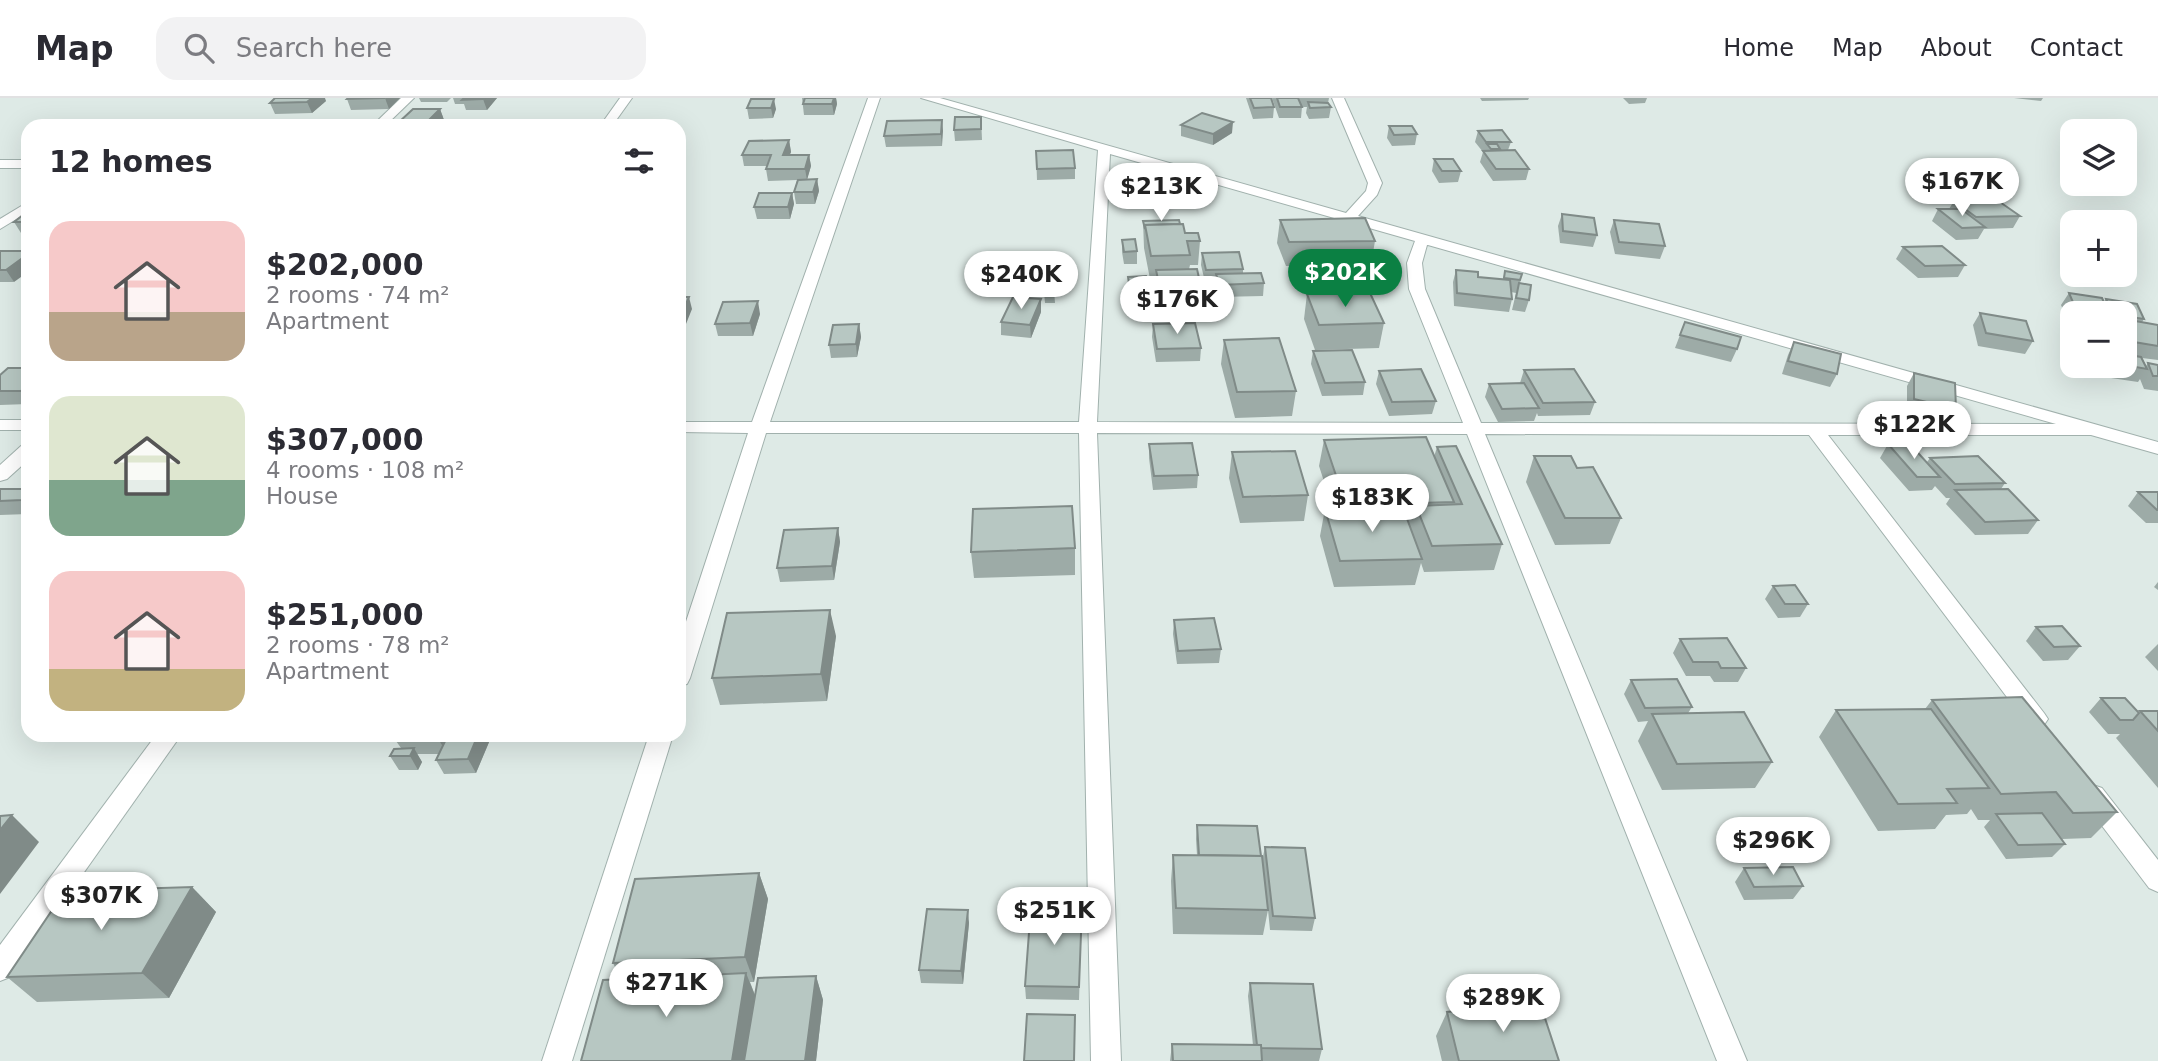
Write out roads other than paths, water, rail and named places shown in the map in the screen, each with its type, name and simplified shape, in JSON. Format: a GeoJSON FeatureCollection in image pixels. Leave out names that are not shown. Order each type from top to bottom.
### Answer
{"type":"FeatureCollection","features":[{"type":"Feature","properties":{"kind":"street"},"geometry":{"type":"LineString","coordinates":[[386,119],[408,98]]}},
{"type":"Feature","properties":{"kind":"street"},"geometry":{"type":"LineString","coordinates":[[611,119],[626,98]]}},
{"type":"Feature","properties":{"kind":"street"},"geometry":{"type":"LineString","coordinates":[[686,656],[759,427],[874,98]]}},
{"type":"Feature","properties":{"kind":"street"},"geometry":{"type":"LineString","coordinates":[[927,98],[2158,448]]}},
{"type":"Feature","properties":{"kind":"street"},"geometry":{"type":"LineString","coordinates":[[1338,98],[1375,183],[1368,197],[1349,218]]}},
{"type":"Feature","properties":{"kind":"street"},"geometry":{"type":"LineString","coordinates":[[1104,150],[1088,428],[1106,1061]]}},
{"type":"Feature","properties":{"kind":"street"},"geometry":{"type":"LineString","coordinates":[[0,164],[21,164]]}},
{"type":"Feature","properties":{"kind":"street"},"geometry":{"type":"LineString","coordinates":[[0,225],[21,211]]}},
{"type":"Feature","properties":{"kind":"street"},"geometry":{"type":"LineString","coordinates":[[1424,239],[1415,251],[1413,268],[1417,289],[1732,1061]]}},
{"type":"Feature","properties":{"kind":"street"},"geometry":{"type":"LineString","coordinates":[[0,425],[21,425]]}},
{"type":"Feature","properties":{"kind":"street"},"geometry":{"type":"LineString","coordinates":[[686,427],[2088,430]]}},
{"type":"Feature","properties":{"kind":"street"},"geometry":{"type":"LineString","coordinates":[[1814,429],[2049,737]]}},
{"type":"Feature","properties":{"kind":"street"},"geometry":{"type":"LineString","coordinates":[[0,475],[21,456]]}},
{"type":"Feature","properties":{"kind":"street"},"geometry":{"type":"LineString","coordinates":[[0,968],[164,742]]}},
{"type":"Feature","properties":{"kind":"street"},"geometry":{"type":"LineString","coordinates":[[557,1061],[659,742]]}},
{"type":"Feature","properties":{"kind":"street"},"geometry":{"type":"LineString","coordinates":[[2082,781],[2158,880]]}}]}
